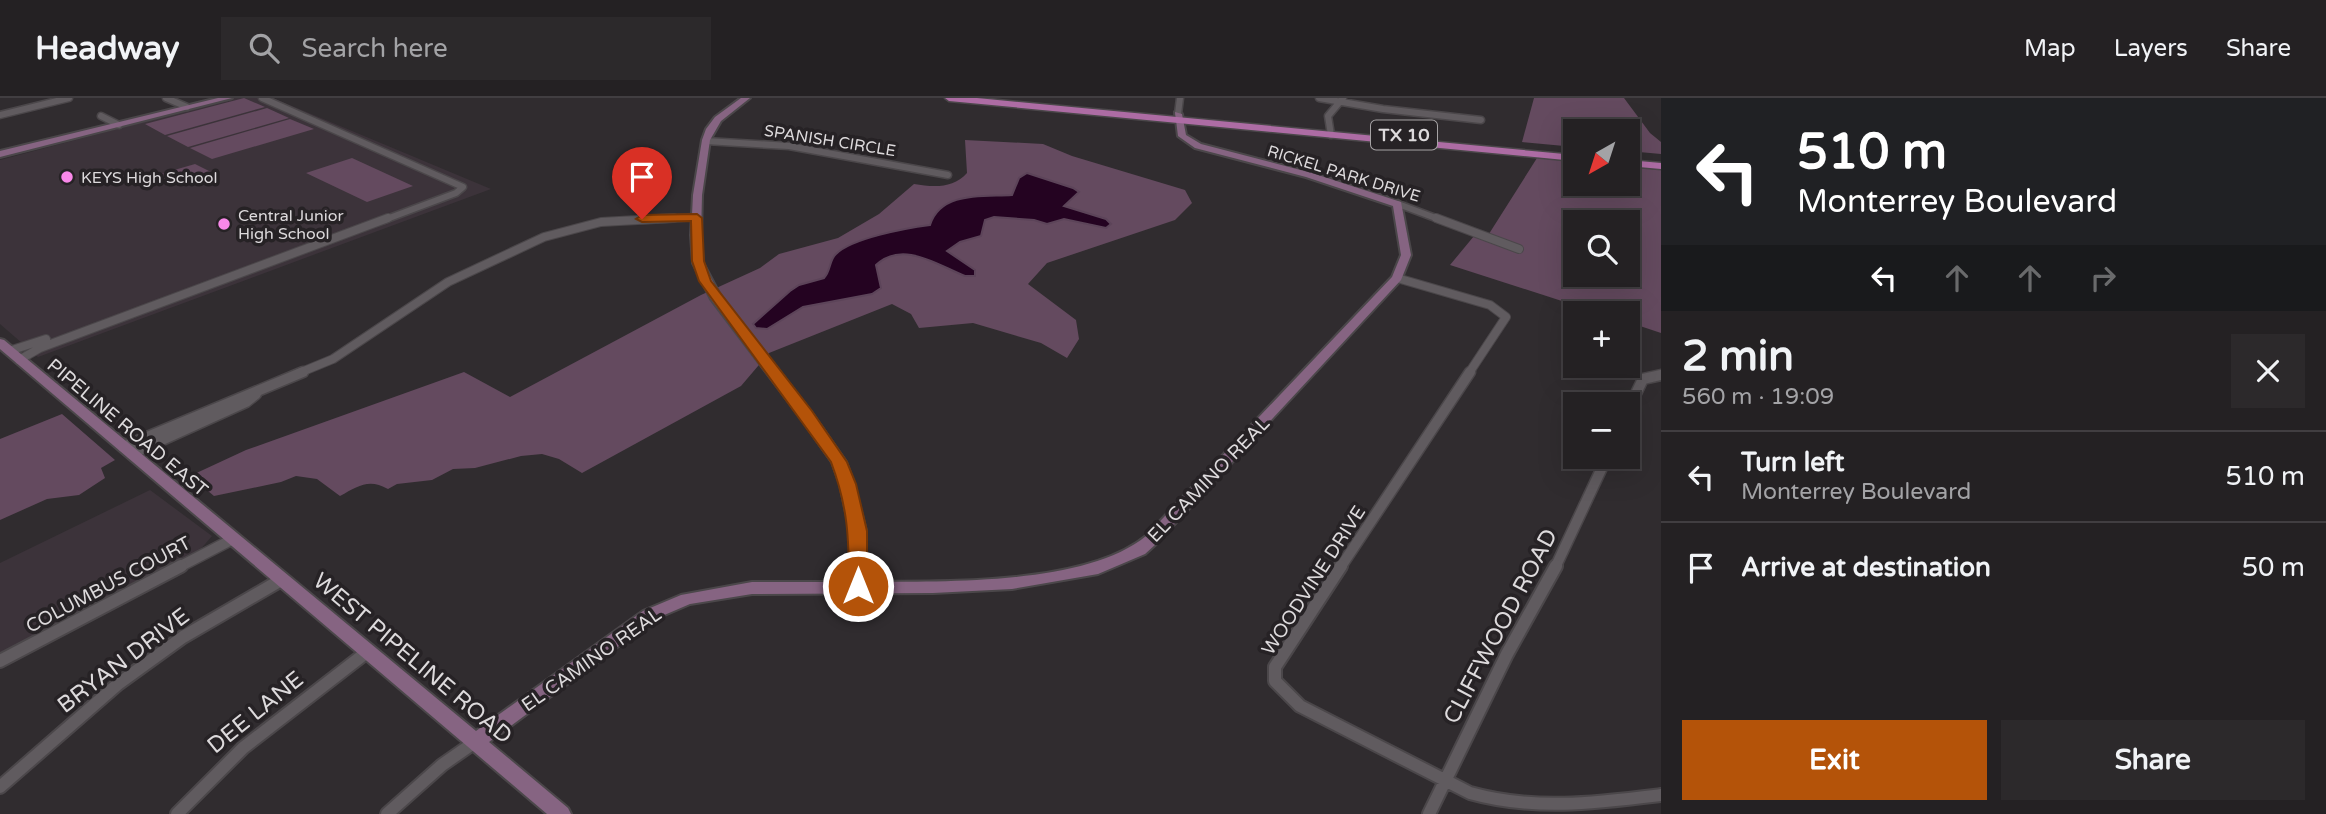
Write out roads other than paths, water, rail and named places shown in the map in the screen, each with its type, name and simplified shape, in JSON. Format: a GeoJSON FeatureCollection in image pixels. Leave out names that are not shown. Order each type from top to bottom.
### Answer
{"type":"FeatureCollection","features":[{"type":"Feature","properties":{"kind":"main road","name":"TX 10"},"geometry":{"type":"LineString","coordinates":[[948,98],[1005,100],[1563,151]]}},
{"type":"Feature","properties":{"kind":"main road","name":"TX 10"},"geometry":{"type":"LineString","coordinates":[[1330,131],[1563,157]]}},
{"type":"Feature","properties":{"kind":"main road"},"geometry":{"type":"LineString","coordinates":[[1640,158],[1661,160]]}},
{"type":"Feature","properties":{"kind":"main road"},"geometry":{"type":"LineString","coordinates":[[1640,164],[1661,166]]}},
{"type":"Feature","properties":{"kind":"street"},"geometry":{"type":"LineString","coordinates":[[0,115],[69,98]]}},
{"type":"Feature","properties":{"kind":"street"},"geometry":{"type":"LineString","coordinates":[[166,98],[187,107]]}},
{"type":"Feature","properties":{"kind":"street"},"geometry":{"type":"LineString","coordinates":[[0,156],[213,99],[228,98]]}},
{"type":"Feature","properties":{"kind":"street"},"geometry":{"type":"LineString","coordinates":[[9,352],[40,348],[456,192],[463,187],[262,98]]}},
{"type":"Feature","properties":{"kind":"street"},"geometry":{"type":"LineString","coordinates":[[746,98],[733,102],[708,131],[697,218],[696,241],[701,271],[710,289],[839,462],[858,531],[858,586]]}},
{"type":"Feature","properties":{"kind":"street"},"geometry":{"type":"LineString","coordinates":[[1178,117],[1180,98]]}},
{"type":"Feature","properties":{"kind":"street"},"geometry":{"type":"LineString","coordinates":[[1319,98],[1481,120]]}},
{"type":"Feature","properties":{"kind":"street"},"geometry":{"type":"LineString","coordinates":[[1330,131],[1328,116],[1342,100]]}},
{"type":"Feature","properties":{"kind":"street"},"geometry":{"type":"LineString","coordinates":[[101,116],[119,125]]}},
{"type":"Feature","properties":{"kind":"street","name":"RICKEL PARK DRIVE"},"geometry":{"type":"LineString","coordinates":[[1178,117],[1182,136],[1198,146],[1309,175],[1398,204],[1519,249]]}},
{"type":"Feature","properties":{"kind":"street","name":"SPANISH CIRCLE"},"geometry":{"type":"LineString","coordinates":[[706,141],[789,146],[948,175]]}},
{"type":"Feature","properties":{"kind":"street"},"geometry":{"type":"LineString","coordinates":[[1397,278],[1406,256],[1398,204]]}},
{"type":"Feature","properties":{"kind":"street"},"geometry":{"type":"LineString","coordinates":[[127,451],[246,402],[259,392],[333,359],[448,282],[544,237],[601,222],[697,218]]}},
{"type":"Feature","properties":{"kind":"street","name":"EL CAMINO REAL"},"geometry":{"type":"LineString","coordinates":[[475,741],[649,615],[673,604],[752,588],[933,587],[1012,583],[1092,570],[1139,550],[1163,529],[1397,278]]}},
{"type":"Feature","properties":{"kind":"street","name":"WOODVINE DRIVE"},"geometry":{"type":"LineString","coordinates":[[1397,278],[1490,305],[1501,310],[1506,317],[1275,667],[1275,681],[1287,696],[1300,706],[1489,800],[1542,808],[1661,795]]}},
{"type":"Feature","properties":{"kind":"street"},"geometry":{"type":"LineString","coordinates":[[9,352],[132,309],[173,298]]}},
{"type":"Feature","properties":{"kind":"street","name":"PIPELINE ROAD EAST"},"geometry":{"type":"LineString","coordinates":[[9,352],[233,539]]}},
{"type":"Feature","properties":{"kind":"street"},"geometry":{"type":"LineString","coordinates":[[1636,392],[1643,379],[1660,375]]}},
{"type":"Feature","properties":{"kind":"street","name":"CLIFFWOOD ROAD"},"geometry":{"type":"LineString","coordinates":[[1429,814],[1507,654],[1566,549],[1602,469]]}},
{"type":"Feature","properties":{"kind":"street","name":"WEST PIPELINE ROAD"},"geometry":{"type":"LineString","coordinates":[[233,539],[561,814]]}},
{"type":"Feature","properties":{"kind":"street","name":"COLUMBUS COURT"},"geometry":{"type":"LineString","coordinates":[[0,661],[233,539]]}},
{"type":"Feature","properties":{"kind":"street","name":"BRYAN DRIVE"},"geometry":{"type":"LineString","coordinates":[[0,787],[118,684],[183,637],[281,580]]}},
{"type":"Feature","properties":{"kind":"street","name":"DEE LANE"},"geometry":{"type":"LineString","coordinates":[[177,814],[227,760],[299,701],[367,652]]}},
{"type":"Feature","properties":{"kind":"street"},"geometry":{"type":"LineString","coordinates":[[387,814],[442,765],[475,741]]}},
{"type":"Feature","properties":{"kind":"place","name":"KEYS High School"},"geometry":{"type":"Point","coordinates":[67,177]}},
{"type":"Feature","properties":{"kind":"place","name":"Central Junior High School"},"geometry":{"type":"Point","coordinates":[224,224]}}]}
